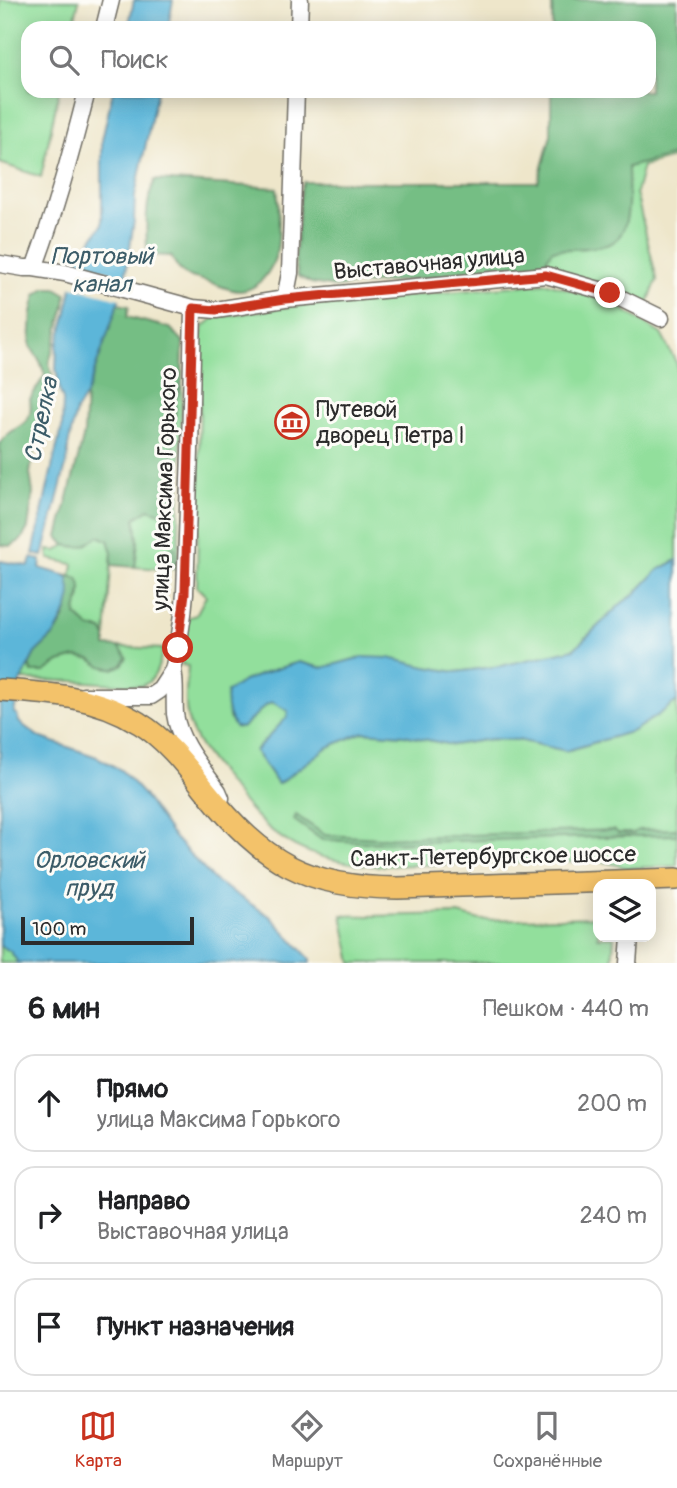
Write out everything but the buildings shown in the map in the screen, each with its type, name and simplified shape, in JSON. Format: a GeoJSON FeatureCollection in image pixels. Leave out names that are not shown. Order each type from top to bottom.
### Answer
{"type":"FeatureCollection","features":[{"type":"Feature","properties":{"kind":"main road","name":"Санкт-Петербургское шоссе"},"geometry":{"type":"LineString","coordinates":[[0,690],[88,713],[137,735],[166,763],[242,848],[276,872],[323,893],[382,901],[593,894]]}},
{"type":"Feature","properties":{"kind":"main road","name":"Санкт-Петербургское шоссе"},"geometry":{"type":"LineString","coordinates":[[0,702],[73,697],[102,704],[142,724],[175,755],[229,818],[271,856],[311,877],[351,886],[398,888],[593,886]]}},
{"type":"Feature","properties":{"kind":"main road","name":"Санкт-Петербургское шоссе"},"geometry":{"type":"LineString","coordinates":[[656,883],[677,879]]}},
{"type":"Feature","properties":{"kind":"main road","name":"Санкт-Петербургское шоссе"},"geometry":{"type":"LineString","coordinates":[[656,888],[677,891]]}},
{"type":"Feature","properties":{"kind":"street"},"geometry":{"type":"LineString","coordinates":[[106,21],[111,0]]}},
{"type":"Feature","properties":{"kind":"street"},"geometry":{"type":"LineString","coordinates":[[299,21],[300,0]]}},
{"type":"Feature","properties":{"kind":"street"},"geometry":{"type":"LineString","coordinates":[[34,268],[47,235],[85,98]]}},
{"type":"Feature","properties":{"kind":"street"},"geometry":{"type":"LineString","coordinates":[[285,299],[290,273],[296,98]]}},
{"type":"Feature","properties":{"kind":"street","name":"Выставочная улица"},"geometry":{"type":"LineString","coordinates":[[0,264],[65,273],[193,308],[216,310],[285,299],[546,275],[610,293],[661,318]]}},
{"type":"Feature","properties":{"kind":"street","name":"улица Максима Горького"},"geometry":{"type":"LineString","coordinates":[[173,670],[185,593],[193,308]]}},
{"type":"Feature","properties":{"kind":"street"},"geometry":{"type":"LineString","coordinates":[[73,697],[151,696],[160,690],[173,670]]}},
{"type":"Feature","properties":{"kind":"street"},"geometry":{"type":"LineString","coordinates":[[173,670],[178,727],[218,791],[229,818]]}},
{"type":"Feature","properties":{"kind":"street"},"geometry":{"type":"LineString","coordinates":[[628,963],[629,942]]}},
{"type":"Feature","properties":{"kind":"green space"},"geometry":{"type":"Polygon","coordinates":[[[0,0],[79,0],[74,21],[21,21],[21,98],[58,98],[41,177],[0,163],[0,0]]]}},
{"type":"Feature","properties":{"kind":"green space"},"geometry":{"type":"Polygon","coordinates":[[[552,0],[677,0],[677,157],[643,166],[636,193],[657,280],[647,305],[612,287],[542,267],[538,182],[551,135],[551,98],[656,98],[656,21],[552,21],[552,0]]]}},
{"type":"Feature","properties":{"kind":"green space"},"geometry":{"type":"Polygon","coordinates":[[[553,0],[677,0],[677,154],[628,167],[628,212],[621,233],[615,241],[593,248],[552,250],[542,267],[335,287],[311,283],[298,276],[295,260],[301,189],[304,182],[538,182],[551,135],[551,98],[656,98],[656,21],[552,21],[553,0]]]}},
{"type":"Feature","properties":{"kind":"green space"},"geometry":{"type":"Polygon","coordinates":[[[155,180],[277,188],[277,248],[264,278],[247,290],[232,290],[186,275],[171,256],[149,255],[147,213],[155,180]]]}},
{"type":"Feature","properties":{"kind":"green space"},"geometry":{"type":"Polygon","coordinates":[[[548,283],[613,303],[661,334],[677,364],[677,560],[658,570],[574,649],[501,666],[456,672],[362,657],[322,668],[299,662],[244,681],[229,718],[236,727],[242,728],[272,702],[289,711],[288,717],[255,751],[278,784],[326,748],[363,732],[404,735],[452,745],[491,739],[518,740],[566,751],[633,731],[677,701],[677,866],[628,868],[601,861],[375,866],[348,863],[304,850],[269,829],[253,814],[200,746],[187,714],[188,666],[182,665],[187,618],[196,615],[206,596],[197,587],[201,336],[204,326],[214,318],[285,307],[548,283]]]}},
{"type":"Feature","properties":{"kind":"green space"},"geometry":{"type":"Polygon","coordinates":[[[45,288],[56,288],[66,294],[49,363],[52,374],[51,389],[42,405],[30,473],[33,493],[28,528],[21,540],[11,546],[0,545],[0,444],[5,437],[26,422],[31,409],[30,399],[45,375],[30,346],[36,295],[45,288]]]}},
{"type":"Feature","properties":{"kind":"green space"},"geometry":{"type":"Polygon","coordinates":[[[118,304],[129,306],[127,317],[170,328],[183,341],[182,381],[176,400],[170,503],[163,514],[149,509],[135,518],[138,541],[135,567],[111,565],[112,552],[108,540],[98,536],[79,547],[65,545],[58,537],[84,434],[86,395],[118,304]]]}},
{"type":"Feature","properties":{"kind":"green space"},"geometry":{"type":"Polygon","coordinates":[[[182,381],[178,570],[175,569],[175,548],[164,556],[162,569],[135,567],[138,541],[135,518],[149,509],[173,476],[176,400],[182,381]]]}},
{"type":"Feature","properties":{"kind":"green space"},"geometry":{"type":"Polygon","coordinates":[[[97,535],[108,540],[112,552],[106,637],[102,630],[90,628],[76,615],[76,607],[81,597],[78,578],[71,577],[73,564],[49,559],[48,550],[57,551],[65,545],[83,546],[97,535]]]}},
{"type":"Feature","properties":{"kind":"green space"},"geometry":{"type":"Polygon","coordinates":[[[172,546],[175,548],[175,569],[162,569],[165,553],[172,546]]]}},
{"type":"Feature","properties":{"kind":"green space"},"geometry":{"type":"Polygon","coordinates":[[[64,575],[78,578],[80,583],[81,592],[76,615],[90,628],[102,630],[106,637],[106,646],[119,647],[127,657],[122,665],[114,669],[101,666],[90,659],[76,657],[59,662],[44,672],[32,672],[29,665],[35,653],[55,634],[68,608],[68,578],[64,575]]]}},
{"type":"Feature","properties":{"kind":"green space"},"geometry":{"type":"Polygon","coordinates":[[[119,647],[163,649],[151,680],[141,686],[22,680],[29,665],[32,672],[44,672],[59,662],[76,657],[90,659],[101,666],[126,657],[119,647]]]}},
{"type":"Feature","properties":{"kind":"green space"},"geometry":{"type":"Polygon","coordinates":[[[296,815],[325,835],[380,838],[614,830],[618,833],[633,833],[638,830],[677,829],[677,835],[380,843],[322,840],[294,820],[296,815]]]}},
{"type":"Feature","properties":{"kind":"green space"},"geometry":{"type":"Polygon","coordinates":[[[459,914],[480,920],[593,917],[593,942],[614,942],[612,963],[352,963],[342,915],[459,914]]]}},
{"type":"Feature","properties":{"kind":"green space"},"geometry":{"type":"Polygon","coordinates":[[[0,946],[10,951],[16,963],[0,963],[0,946]]]}},
{"type":"Feature","properties":{"kind":"water"},"geometry":{"type":"Polygon","coordinates":[[[134,0],[173,0],[169,21],[130,21],[134,0]]]}},
{"type":"Feature","properties":{"kind":"water","name":"Портовый канал"},"geometry":{"type":"Polygon","coordinates":[[[111,98],[156,98],[135,196],[126,273],[86,395],[76,411],[68,457],[43,556],[33,554],[62,428],[63,400],[56,369],[57,346],[78,259],[102,225],[102,140],[111,98]]]}},
{"type":"Feature","properties":{"kind":"water","name":"Орловский пруд"},"geometry":{"type":"Polygon","coordinates":[[[31,558],[41,560],[40,568],[68,578],[71,595],[68,608],[55,634],[35,653],[20,682],[14,713],[17,714],[19,722],[39,737],[97,757],[121,770],[143,794],[172,835],[214,880],[271,917],[310,959],[310,963],[16,963],[10,951],[0,946],[0,561],[29,566],[31,558]]]}},
{"type":"Feature","properties":{"kind":"water"},"geometry":{"type":"Polygon","coordinates":[[[677,560],[677,701],[633,731],[566,751],[518,740],[491,739],[452,745],[404,735],[363,732],[326,748],[278,784],[255,751],[287,717],[288,711],[272,702],[242,728],[235,727],[228,715],[227,692],[244,681],[299,662],[322,668],[362,657],[389,658],[456,672],[501,666],[574,649],[658,570],[677,560]]]}},
{"type":"Feature","properties":{"kind":"pier"},"geometry":{"type":"Polygon","coordinates":[[[74,262],[129,277],[123,300],[69,286],[74,262]]]}},
{"type":"Feature","properties":{"kind":"place","name":"Путевой дворец Петра I"},"geometry":{"type":"Point","coordinates":[292,422]}},
{"type":"Feature","properties":{"kind":"route"},"geometry":{"type":"LineString","coordinates":[[178,648],[185,593],[193,308],[216,310],[285,299],[546,275],[610,293]]}},
{"type":"Feature","properties":{"kind":"water label","name":"Стрелка"},"geometry":{"type":"Point","coordinates":[41,420]}}]}
